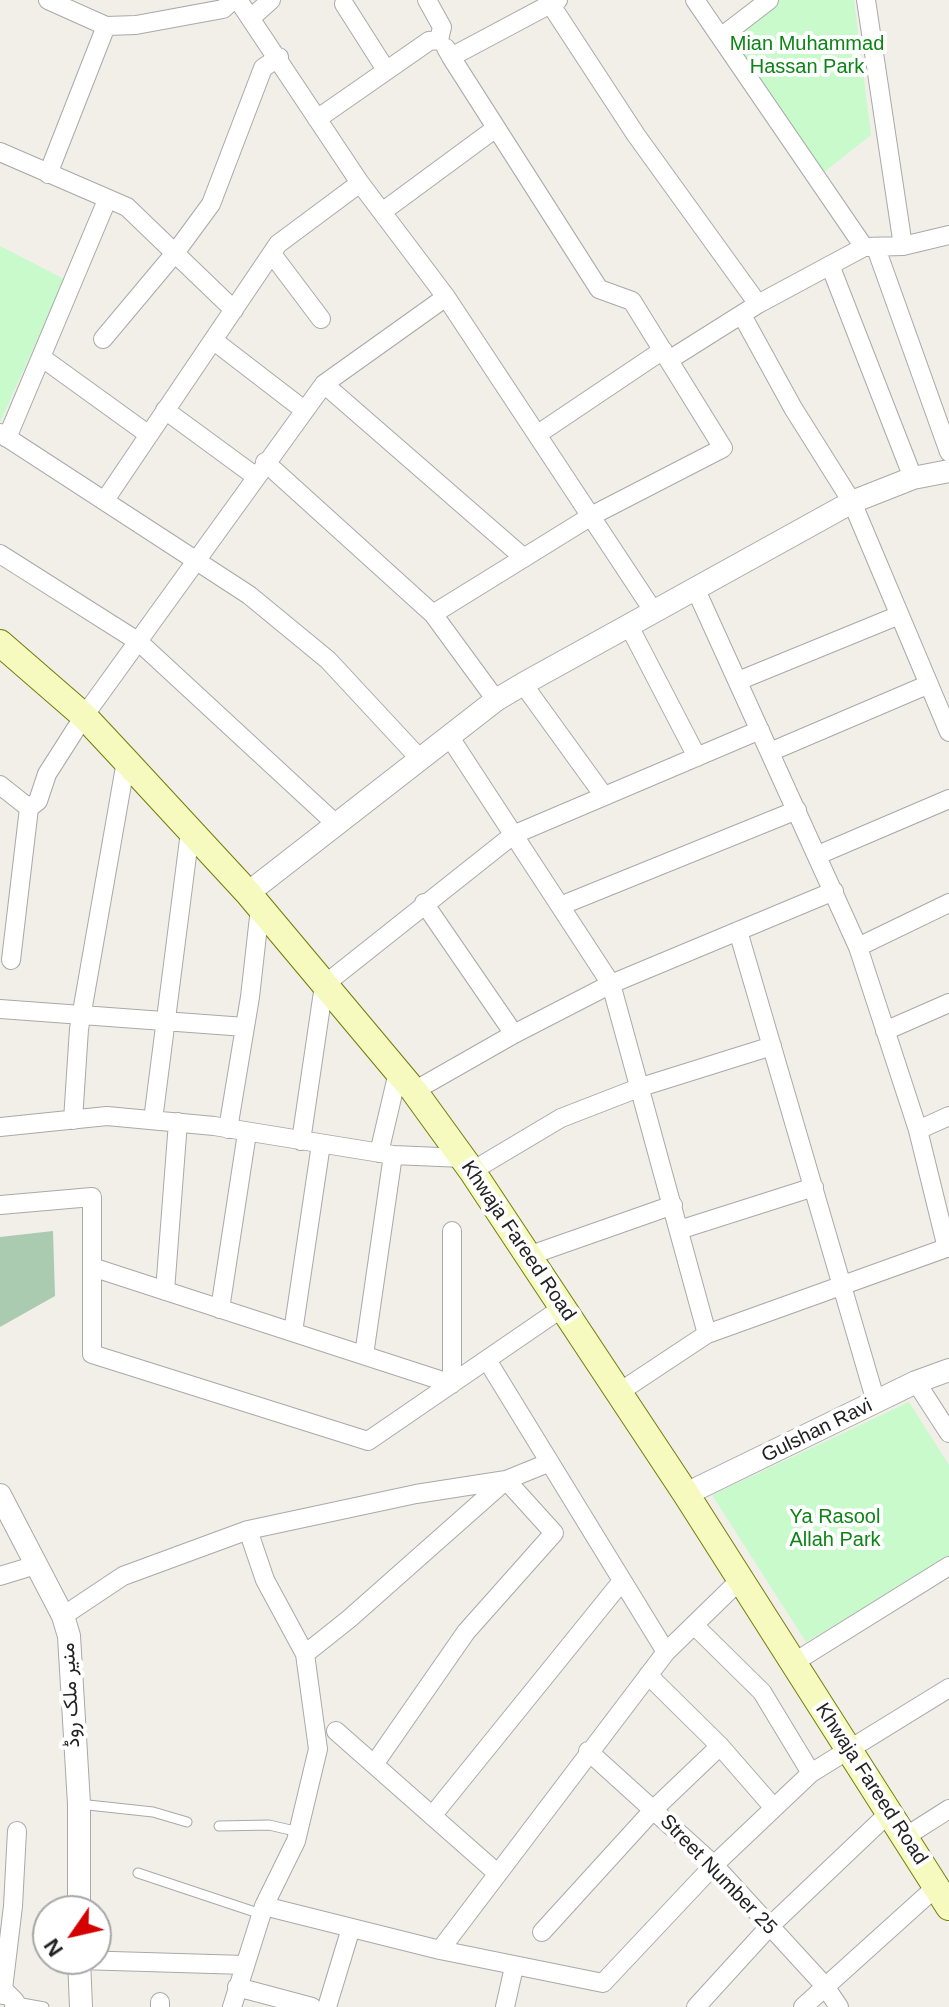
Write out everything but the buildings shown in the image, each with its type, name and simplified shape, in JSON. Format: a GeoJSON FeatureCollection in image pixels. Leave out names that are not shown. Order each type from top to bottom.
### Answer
{"type":"FeatureCollection","features":[{"type":"Feature","properties":{"kind":"main road","name":"Khwaja Fareed Road"},"geometry":{"type":"LineString","coordinates":[[0,643],[84,716],[126,761],[254,900],[406,1081],[467,1164],[686,1494],[943,1897]]}},
{"type":"Feature","properties":{"kind":"street"},"geometry":{"type":"LineString","coordinates":[[48,0],[72,5],[106,26],[136,25],[223,9],[236,0],[252,17],[360,183],[446,297],[593,515],[654,612]]}},
{"type":"Feature","properties":{"kind":"street"},"geometry":{"type":"LineString","coordinates":[[252,17],[271,0]]}},
{"type":"Feature","properties":{"kind":"street"},"geometry":{"type":"LineString","coordinates":[[427,0],[442,27],[439,40],[599,289],[632,301],[723,448],[593,515],[433,614]]}},
{"type":"Feature","properties":{"kind":"street"},"geometry":{"type":"LineString","coordinates":[[695,0],[870,248],[949,452]]}},
{"type":"Feature","properties":{"kind":"street"},"geometry":{"type":"LineString","coordinates":[[721,37],[769,0]]}},
{"type":"Feature","properties":{"kind":"street"},"geometry":{"type":"LineString","coordinates":[[866,0],[903,246]]}},
{"type":"Feature","properties":{"kind":"street"},"geometry":{"type":"LineString","coordinates":[[451,57],[522,7],[555,2],[636,135],[758,304]]}},
{"type":"Feature","properties":{"kind":"street"},"geometry":{"type":"LineString","coordinates":[[344,4],[386,70]]}},
{"type":"Feature","properties":{"kind":"street"},"geometry":{"type":"LineString","coordinates":[[48,174],[106,26]]}},
{"type":"Feature","properties":{"kind":"street"},"geometry":{"type":"LineString","coordinates":[[317,119],[429,41],[439,40]]}},
{"type":"Feature","properties":{"kind":"street"},"geometry":{"type":"LineString","coordinates":[[103,339],[175,253],[211,204],[263,68],[279,57]]}},
{"type":"Feature","properties":{"kind":"street"},"geometry":{"type":"LineString","coordinates":[[382,212],[496,128]]}},
{"type":"Feature","properties":{"kind":"street"},"geometry":{"type":"LineString","coordinates":[[0,152],[127,207],[234,310]]}},
{"type":"Feature","properties":{"kind":"street"},"geometry":{"type":"LineString","coordinates":[[105,500],[278,244],[360,183]]}},
{"type":"Feature","properties":{"kind":"street"},"geometry":{"type":"LineString","coordinates":[[107,200],[41,357],[3,436],[197,558],[249,595],[328,660],[420,759]]}},
{"type":"Feature","properties":{"kind":"street"},"geometry":{"type":"LineString","coordinates":[[538,434],[666,355],[743,317],[758,304],[830,265],[870,248],[903,246],[949,235]]}},
{"type":"Feature","properties":{"kind":"street"},"geometry":{"type":"LineString","coordinates":[[272,254],[321,319]]}},
{"type":"Feature","properties":{"kind":"street"},"geometry":{"type":"LineString","coordinates":[[830,265],[913,478]]}},
{"type":"Feature","properties":{"kind":"street"},"geometry":{"type":"LineString","coordinates":[[11,960],[29,808],[38,801],[47,774],[84,716],[324,384],[446,297]]}},
{"type":"Feature","properties":{"kind":"street"},"geometry":{"type":"LineString","coordinates":[[743,317],[793,408],[852,502],[897,616],[949,732]]}},
{"type":"Feature","properties":{"kind":"street"},"geometry":{"type":"LineString","coordinates":[[213,340],[304,410]]}},
{"type":"Feature","properties":{"kind":"street"},"geometry":{"type":"LineString","coordinates":[[41,357],[149,435]]}},
{"type":"Feature","properties":{"kind":"street"},"geometry":{"type":"LineString","coordinates":[[324,384],[524,558]]}},
{"type":"Feature","properties":{"kind":"street"},"geometry":{"type":"LineString","coordinates":[[165,410],[260,469],[433,614],[496,700]]}},
{"type":"Feature","properties":{"kind":"street"},"geometry":{"type":"LineString","coordinates":[[220,1309],[254,900],[336,824],[496,700],[852,502],[913,478],[949,471]]}},
{"type":"Feature","properties":{"kind":"street"},"geometry":{"type":"LineString","coordinates":[[0,554],[139,642],[336,824]]}},
{"type":"Feature","properties":{"kind":"street"},"geometry":{"type":"LineString","coordinates":[[618,1393],[707,1334],[948,1248],[918,1130],[858,947],[696,590]]}},
{"type":"Feature","properties":{"kind":"street"},"geometry":{"type":"LineString","coordinates":[[738,681],[897,616]]}},
{"type":"Feature","properties":{"kind":"street"},"geometry":{"type":"LineString","coordinates":[[629,626],[697,757]]}},
{"type":"Feature","properties":{"kind":"street"},"geometry":{"type":"LineString","coordinates":[[523,684],[604,796]]}},
{"type":"Feature","properties":{"kind":"street"},"geometry":{"type":"LineString","coordinates":[[770,752],[927,685]]}},
{"type":"Feature","properties":{"kind":"street"},"geometry":{"type":"LineString","coordinates":[[301,1141],[324,985],[513,835],[760,730]]}},
{"type":"Feature","properties":{"kind":"street"},"geometry":{"type":"LineString","coordinates":[[449,736],[611,984],[707,1334]]}},
{"type":"Feature","properties":{"kind":"street"},"geometry":{"type":"LineString","coordinates":[[73,1120],[82,1017],[126,761]]}},
{"type":"Feature","properties":{"kind":"street"},"geometry":{"type":"LineString","coordinates":[[0,785],[29,808]]}},
{"type":"Feature","properties":{"kind":"street"},"geometry":{"type":"LineString","coordinates":[[818,855],[949,799]]}},
{"type":"Feature","properties":{"kind":"street"},"geometry":{"type":"LineString","coordinates":[[560,906],[797,810]]}},
{"type":"Feature","properties":{"kind":"street"},"geometry":{"type":"LineString","coordinates":[[153,1120],[190,832]]}},
{"type":"Feature","properties":{"kind":"street"},"geometry":{"type":"LineString","coordinates":[[364,1355],[386,1154],[406,1081],[514,1034],[611,984],[834,891]]}},
{"type":"Feature","properties":{"kind":"street"},"geometry":{"type":"LineString","coordinates":[[424,903],[514,1034]]}},
{"type":"Feature","properties":{"kind":"street"},"geometry":{"type":"LineString","coordinates":[[858,947],[949,903]]}},
{"type":"Feature","properties":{"kind":"street"},"geometry":{"type":"LineString","coordinates":[[738,931],[876,1402]]}},
{"type":"Feature","properties":{"kind":"street"},"geometry":{"type":"LineString","coordinates":[[885,1031],[949,1003]]}},
{"type":"Feature","properties":{"kind":"street"},"geometry":{"type":"LineString","coordinates":[[0,1009],[245,1027]]}},
{"type":"Feature","properties":{"kind":"street"},"geometry":{"type":"LineString","coordinates":[[0,1127],[107,1116],[178,1122],[467,1164],[561,1118],[641,1087],[772,1046]]}},
{"type":"Feature","properties":{"kind":"street"},"geometry":{"type":"LineString","coordinates":[[918,1130],[949,1116]]}},
{"type":"Feature","properties":{"kind":"street"},"geometry":{"type":"LineString","coordinates":[[165,1291],[178,1122]]}},
{"type":"Feature","properties":{"kind":"street"},"geometry":{"type":"LineString","coordinates":[[293,1332],[321,1144]]}},
{"type":"Feature","properties":{"kind":"street"},"geometry":{"type":"LineString","coordinates":[[679,1230],[814,1187]]}},
{"type":"Feature","properties":{"kind":"street"},"geometry":{"type":"LineString","coordinates":[[0,1205],[92,1197],[92,1354],[368,1441],[562,1308]]}},
{"type":"Feature","properties":{"kind":"street"},"geometry":{"type":"LineString","coordinates":[[528,1256],[673,1205]]}},
{"type":"Feature","properties":{"kind":"street"},"geometry":{"type":"LineString","coordinates":[[452,1231],[452,1384]]}},
{"type":"Feature","properties":{"kind":"street"},"geometry":{"type":"LineString","coordinates":[[92,1267],[452,1384]]}},
{"type":"Feature","properties":{"kind":"street"},"geometry":{"type":"LineString","coordinates":[[487,1360],[666,1652]]}},
{"type":"Feature","properties":{"kind":"street","name":"Gulshan Ravi"},"geometry":{"type":"LineString","coordinates":[[686,1494],[916,1382],[949,1370]]}},
{"type":"Feature","properties":{"kind":"street"},"geometry":{"type":"LineString","coordinates":[[916,1382],[949,1433]]}},
{"type":"Feature","properties":{"kind":"street"},"geometry":{"type":"LineString","coordinates":[[63,1616],[123,1576],[248,1530],[416,1494],[506,1480],[548,1463]]}},
{"type":"Feature","properties":{"kind":"street"},"geometry":{"type":"LineString","coordinates":[[305,1654],[506,1480]]}},
{"type":"Feature","properties":{"kind":"street"},"geometry":{"type":"LineString","coordinates":[[375,1763],[466,1632],[554,1533],[506,1480]]}},
{"type":"Feature","properties":{"kind":"street","name":"منیر ملک روڈ"},"geometry":{"type":"LineString","coordinates":[[0,1495],[63,1616],[69,1636],[79,1804],[79,1895]]}},
{"type":"Feature","properties":{"kind":"street"},"geometry":{"type":"LineString","coordinates":[[232,2007],[263,1910],[299,1832],[318,1749],[305,1654],[265,1580],[248,1530]]}},
{"type":"Feature","properties":{"kind":"street"},"geometry":{"type":"LineString","coordinates":[[0,1576],[36,1565]]}},
{"type":"Feature","properties":{"kind":"street"},"geometry":{"type":"LineString","coordinates":[[793,1663],[949,1566]]}},
{"type":"Feature","properties":{"kind":"street"},"geometry":{"type":"LineString","coordinates":[[440,1950],[666,1652],[740,1580]]}},
{"type":"Feature","properties":{"kind":"street"},"geometry":{"type":"LineString","coordinates":[[432,1816],[622,1581]]}},
{"type":"Feature","properties":{"kind":"street"},"geometry":{"type":"LineString","coordinates":[[694,1625],[762,1692],[811,1773]]}},
{"type":"Feature","properties":{"kind":"street"},"geometry":{"type":"LineString","coordinates":[[648,1675],[720,1746],[774,1808]]}},
{"type":"Feature","properties":{"kind":"street"},"geometry":{"type":"LineString","coordinates":[[263,1910],[514,1967],[603,1983],[714,1865],[811,1773],[830,1759],[850,1752],[949,1688]]}},
{"type":"Feature","properties":{"kind":"street"},"geometry":{"type":"LineString","coordinates":[[336,1731],[497,1873]]}},
{"type":"Feature","properties":{"kind":"street"},"geometry":{"type":"LineString","coordinates":[[542,1932],[654,1809],[720,1746]]}},
{"type":"Feature","properties":{"kind":"street","name":"Street Number 25"},"geometry":{"type":"LineString","coordinates":[[588,1751],[714,1865],[824,1985],[839,2007]]}},
{"type":"Feature","properties":{"kind":"street"},"geometry":{"type":"LineString","coordinates":[[905,1837],[949,1809]]}},
{"type":"Feature","properties":{"kind":"street"},"geometry":{"type":"LineString","coordinates":[[696,2007],[769,1927],[889,1813]]}},
{"type":"Feature","properties":{"kind":"street"},"geometry":{"type":"LineString","coordinates":[[10,2002],[3,1989],[13,1906],[17,1831]]}},
{"type":"Feature","properties":{"kind":"street"},"geometry":{"type":"LineString","coordinates":[[803,2007],[824,1985],[943,1897]]}},
{"type":"Feature","properties":{"kind":"street"},"geometry":{"type":"LineString","coordinates":[[327,2007],[351,1928]]}},
{"type":"Feature","properties":{"kind":"street"},"geometry":{"type":"LineString","coordinates":[[112,1961],[245,1965]]}},
{"type":"Feature","properties":{"kind":"street"},"geometry":{"type":"LineString","coordinates":[[505,2007],[514,1967]]}},
{"type":"Feature","properties":{"kind":"street"},"geometry":{"type":"LineString","coordinates":[[80,1975],[81,2007]]}},
{"type":"Feature","properties":{"kind":"street"},"geometry":{"type":"LineString","coordinates":[[237,1987],[312,2007]]}},
{"type":"Feature","properties":{"kind":"lane"},"geometry":{"type":"LineString","coordinates":[[79,1804],[153,1812],[187,1822]]}},
{"type":"Feature","properties":{"kind":"lane"},"geometry":{"type":"LineString","coordinates":[[219,1826],[269,1825],[299,1832]]}},
{"type":"Feature","properties":{"kind":"lane"},"geometry":{"type":"LineString","coordinates":[[138,1873],[263,1910]]}},
{"type":"Feature","properties":{"kind":"lane"},"geometry":{"type":"LineString","coordinates":[[10,2002],[44,2007]]}},
{"type":"Feature","properties":{"kind":"green space","name":"Mian Muhammad Hassan Park"},"geometry":{"type":"Polygon","coordinates":[[[780,0],[854,0],[871,135],[823,173],[730,39],[780,0]]]}},
{"type":"Feature","properties":{"kind":"green space"},"geometry":{"type":"Polygon","coordinates":[[[0,246],[64,279],[0,423],[0,246]]]}},
{"type":"Feature","properties":{"kind":"green space"},"geometry":{"type":"Polygon","coordinates":[[[53,1231],[55,1296],[0,1327],[0,1237],[53,1231]]]}},
{"type":"Feature","properties":{"kind":"green space","name":"Ya Rasool Allah Park"},"geometry":{"type":"Polygon","coordinates":[[[909,1402],[949,1465],[949,1559],[806,1642],[712,1495],[909,1402]]]}}]}
